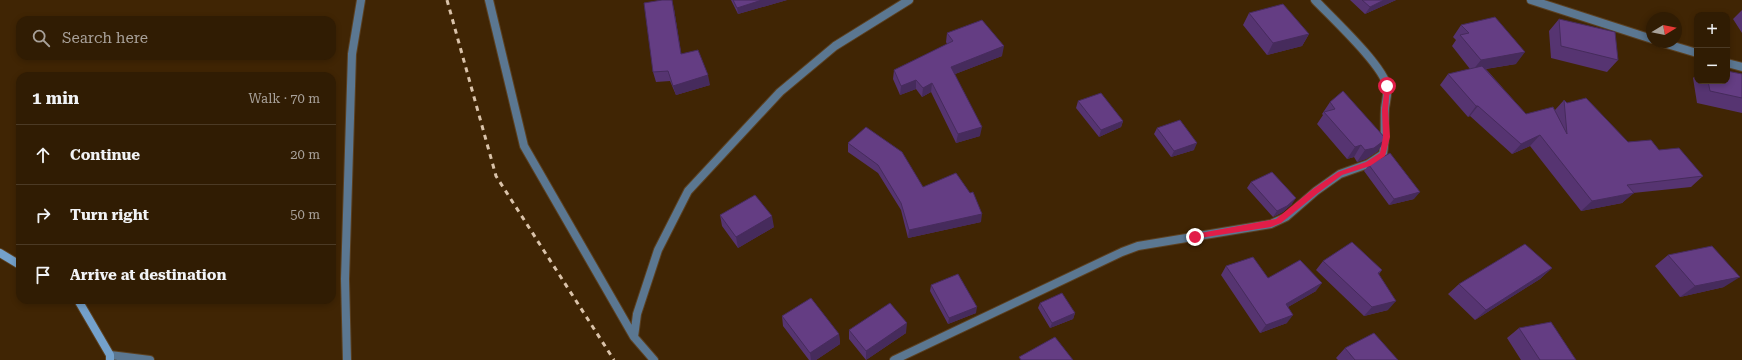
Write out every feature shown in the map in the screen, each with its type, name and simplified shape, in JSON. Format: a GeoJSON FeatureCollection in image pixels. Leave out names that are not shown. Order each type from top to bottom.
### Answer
{"type":"FeatureCollection","features":[{"type":"Feature","properties":{"kind":"street"},"geometry":{"type":"LineString","coordinates":[[347,360],[345,279],[352,54],[361,0]]}},
{"type":"Feature","properties":{"kind":"street"},"geometry":{"type":"LineString","coordinates":[[489,0],[524,146],[634,337],[654,360]]}},
{"type":"Feature","properties":{"kind":"street"},"geometry":{"type":"LineString","coordinates":[[634,337],[637,314],[658,250],[688,191],[780,92],[835,46],[909,0]]}},
{"type":"Feature","properties":{"kind":"street"},"geometry":{"type":"LineString","coordinates":[[894,360],[1122,252],[1138,246],[1271,224],[1279,221],[1340,174],[1368,164],[1383,154],[1386,137],[1385,110],[1387,86],[1382,74],[1367,55],[1315,0]]}},
{"type":"Feature","properties":{"kind":"street"},"geometry":{"type":"LineString","coordinates":[[1531,0],[1646,37]]}},
{"type":"Feature","properties":{"kind":"street"},"geometry":{"type":"LineString","coordinates":[[1680,48],[1694,52]]}},
{"type":"Feature","properties":{"kind":"street"},"geometry":{"type":"LineString","coordinates":[[1730,64],[1742,67]]}},
{"type":"Feature","properties":{"kind":"street"},"geometry":{"type":"LineString","coordinates":[[0,253],[16,263]]}},
{"type":"Feature","properties":{"kind":"street"},"geometry":{"type":"LineString","coordinates":[[80,304],[110,357],[150,360]]}},
{"type":"Feature","properties":{"kind":"building"},"geometry":{"type":"Polygon","coordinates":[[[672,0],[681,54],[698,50],[708,75],[673,86],[668,71],[653,72],[644,3],[672,0]]]}},
{"type":"Feature","properties":{"kind":"building"},"geometry":{"type":"Polygon","coordinates":[[[733,0],[762,0],[737,8],[733,0]]]}},
{"type":"Feature","properties":{"kind":"building"},"geometry":{"type":"Polygon","coordinates":[[[1362,0],[1384,0],[1370,7],[1362,0]]]}},
{"type":"Feature","properties":{"kind":"building"},"geometry":{"type":"Polygon","coordinates":[[[1283,4],[1309,34],[1273,43],[1249,13],[1283,4]]]}},
{"type":"Feature","properties":{"kind":"building"},"geometry":{"type":"Polygon","coordinates":[[[1495,17],[1525,52],[1481,60],[1460,35],[1469,33],[1461,25],[1495,17]]]}},
{"type":"Feature","properties":{"kind":"building"},"geometry":{"type":"Polygon","coordinates":[[[1559,19],[1615,32],[1618,60],[1561,46],[1559,19]]]}},
{"type":"Feature","properties":{"kind":"building"},"geometry":{"type":"Polygon","coordinates":[[[982,20],[1004,46],[951,67],[982,127],[958,134],[932,83],[923,88],[916,80],[901,86],[894,70],[953,41],[947,33],[982,20]]]}},
{"type":"Feature","properties":{"kind":"building"},"geometry":{"type":"Polygon","coordinates":[[[1482,66],[1526,114],[1553,107],[1567,134],[1564,100],[1567,103],[1586,98],[1628,142],[1651,140],[1659,150],[1679,148],[1703,176],[1627,185],[1634,193],[1592,201],[1540,135],[1521,144],[1478,106],[1476,106],[1448,74],[1482,66]]]}},
{"type":"Feature","properties":{"kind":"building"},"geometry":{"type":"Polygon","coordinates":[[[1730,72],[1742,74],[1742,98],[1710,91],[1709,84],[1730,84],[1730,72]]]}},
{"type":"Feature","properties":{"kind":"building"},"geometry":{"type":"Polygon","coordinates":[[[1343,91],[1386,139],[1374,148],[1365,150],[1361,145],[1355,147],[1324,112],[1335,109],[1330,102],[1343,91]]]}},
{"type":"Feature","properties":{"kind":"building"},"geometry":{"type":"Polygon","coordinates":[[[1101,93],[1123,121],[1101,130],[1078,101],[1101,93]]]}},
{"type":"Feature","properties":{"kind":"building"},"geometry":{"type":"Polygon","coordinates":[[[1180,120],[1197,143],[1174,151],[1157,128],[1180,120]]]}},
{"type":"Feature","properties":{"kind":"building"},"geometry":{"type":"Polygon","coordinates":[[[866,127],[902,152],[923,187],[956,173],[970,193],[973,192],[982,214],[909,230],[901,203],[878,165],[848,143],[866,127]]]}},
{"type":"Feature","properties":{"kind":"building"},"geometry":{"type":"Polygon","coordinates":[[[1390,153],[1420,192],[1394,199],[1369,165],[1390,153]]]}},
{"type":"Feature","properties":{"kind":"building"},"geometry":{"type":"Polygon","coordinates":[[[1272,172],[1296,198],[1287,206],[1277,211],[1251,182],[1272,172]]]}},
{"type":"Feature","properties":{"kind":"building"},"geometry":{"type":"Polygon","coordinates":[[[755,195],[772,216],[736,237],[720,215],[755,195]]]}},
{"type":"Feature","properties":{"kind":"building"},"geometry":{"type":"Polygon","coordinates":[[[1352,242],[1382,270],[1378,273],[1396,301],[1372,307],[1323,261],[1352,242]]]}},
{"type":"Feature","properties":{"kind":"building"},"geometry":{"type":"Polygon","coordinates":[[[1525,244],[1552,268],[1486,310],[1459,284],[1525,244]]]}},
{"type":"Feature","properties":{"kind":"building"},"geometry":{"type":"Polygon","coordinates":[[[1712,246],[1740,277],[1695,286],[1668,255],[1712,246]]]}},
{"type":"Feature","properties":{"kind":"building"},"geometry":{"type":"Polygon","coordinates":[[[1253,257],[1268,278],[1300,260],[1322,283],[1286,304],[1293,315],[1266,325],[1226,266],[1253,257]]]}},
{"type":"Feature","properties":{"kind":"building"},"geometry":{"type":"Polygon","coordinates":[[[958,274],[977,307],[949,318],[931,285],[958,274]]]}},
{"type":"Feature","properties":{"kind":"building"},"geometry":{"type":"Polygon","coordinates":[[[1062,293],[1075,313],[1052,323],[1040,303],[1062,293]]]}},
{"type":"Feature","properties":{"kind":"building"},"geometry":{"type":"Polygon","coordinates":[[[811,298],[839,334],[810,353],[782,316],[811,298]]]}},
{"type":"Feature","properties":{"kind":"building"},"geometry":{"type":"Polygon","coordinates":[[[890,303],[907,323],[866,351],[849,330],[890,303]]]}},
{"type":"Feature","properties":{"kind":"building"},"geometry":{"type":"Polygon","coordinates":[[[1551,322],[1576,360],[1540,360],[1519,328],[1551,322]]]}},
{"type":"Feature","properties":{"kind":"building"},"geometry":{"type":"Polygon","coordinates":[[[1374,333],[1398,360],[1355,360],[1345,348],[1374,333]]]}},
{"type":"Feature","properties":{"kind":"building"},"geometry":{"type":"Polygon","coordinates":[[[1055,337],[1073,360],[1021,360],[1019,357],[1055,337]]]}},
{"type":"Feature","properties":{"kind":"railway"},"geometry":{"type":"LineString","coordinates":[[447,0],[496,176],[614,360]]}},
{"type":"Feature","properties":{"kind":"route"},"geometry":{"type":"LineString","coordinates":[[1195,237],[1271,224],[1279,221],[1340,174],[1353,168],[1368,164],[1383,154],[1386,137],[1385,110],[1387,86]]}}]}
